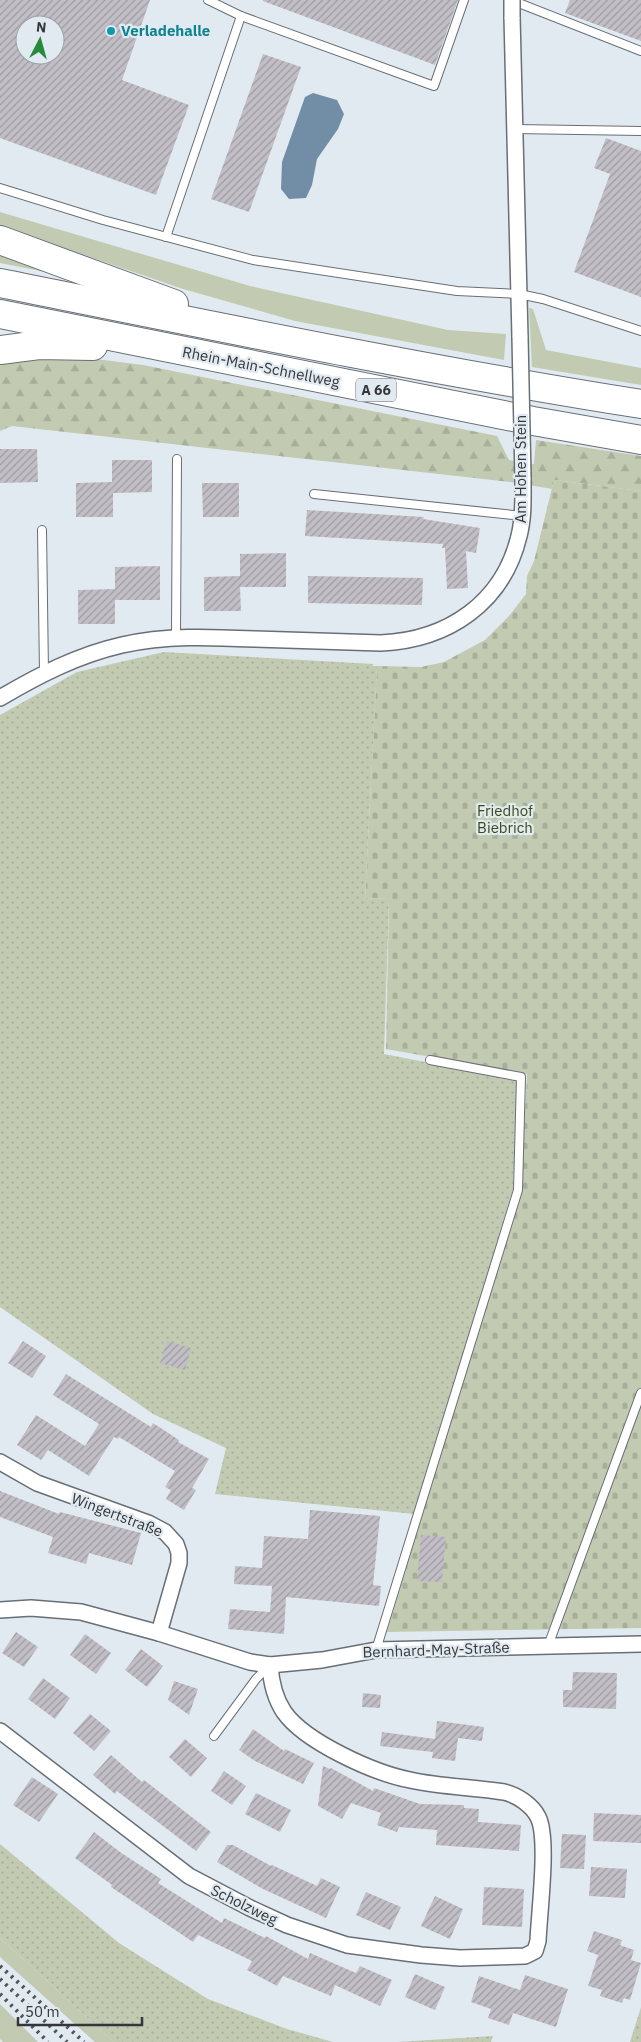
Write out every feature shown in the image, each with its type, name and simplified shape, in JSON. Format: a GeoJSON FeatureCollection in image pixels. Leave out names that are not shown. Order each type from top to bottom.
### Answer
{"type":"FeatureCollection","features":[{"type":"Feature","properties":{"kind":"highway"},"geometry":{"type":"LineString","coordinates":[[0,240],[263,336]]}},
{"type":"Feature","properties":{"kind":"highway","name":"Rhein-Main-Schnellweg"},"geometry":{"type":"LineString","coordinates":[[0,283],[263,336],[538,387],[641,404]]}},
{"type":"Feature","properties":{"kind":"highway","name":"Rhein-Main-Schnellweg"},"geometry":{"type":"LineString","coordinates":[[0,314],[533,421],[641,440]]}},
{"type":"Feature","properties":{"kind":"highway"},"geometry":{"type":"LineString","coordinates":[[0,350],[39,345],[76,345],[220,358]]}},
{"type":"Feature","properties":{"kind":"street","name":"Am Hohen Stein"},"geometry":{"type":"LineString","coordinates":[[0,698],[44,673],[78,658],[122,645],[176,637],[400,642],[437,633],[470,614],[496,587],[514,553],[523,516],[512,0]]}},
{"type":"Feature","properties":{"kind":"street","name":"Wingertstraße"},"geometry":{"type":"LineString","coordinates":[[0,1462],[37,1483],[148,1523],[171,1537],[179,1553],[178,1563],[160,1633]]}},
{"type":"Feature","properties":{"kind":"street","name":"Bernhard-May-Straße"},"geometry":{"type":"LineString","coordinates":[[0,1610],[30,1608],[81,1612],[160,1633],[250,1662],[270,1665],[322,1660],[376,1650],[641,1644]]}},
{"type":"Feature","properties":{"kind":"street","name":"Scholzweg"},"geometry":{"type":"LineString","coordinates":[[0,1731],[189,1876],[286,1925],[347,1945],[421,1955],[460,1958],[526,1956],[535,1951],[538,1941],[543,1834],[538,1816],[526,1804],[510,1793],[408,1780],[370,1767],[333,1749],[304,1732],[284,1713],[273,1690],[270,1665]]}},
{"type":"Feature","properties":{"kind":"lane"},"geometry":{"type":"LineString","coordinates":[[208,0],[241,16],[434,86],[464,0]]}},
{"type":"Feature","properties":{"kind":"lane"},"geometry":{"type":"LineString","coordinates":[[512,0],[641,51]]}},
{"type":"Feature","properties":{"kind":"lane"},"geometry":{"type":"LineString","coordinates":[[166,237],[241,16]]}},
{"type":"Feature","properties":{"kind":"lane"},"geometry":{"type":"LineString","coordinates":[[515,129],[641,131]]}},
{"type":"Feature","properties":{"kind":"lane"},"geometry":{"type":"LineString","coordinates":[[0,188],[103,220],[253,260],[457,291],[518,294],[543,299],[641,331]]}},
{"type":"Feature","properties":{"kind":"lane"},"geometry":{"type":"LineString","coordinates":[[176,637],[177,459]]}},
{"type":"Feature","properties":{"kind":"lane"},"geometry":{"type":"LineString","coordinates":[[314,494],[523,516]]}},
{"type":"Feature","properties":{"kind":"lane"},"geometry":{"type":"LineString","coordinates":[[42,530],[44,673]]}},
{"type":"Feature","properties":{"kind":"lane"},"geometry":{"type":"LineString","coordinates":[[376,1650],[518,1190],[521,1077],[430,1060]]}},
{"type":"Feature","properties":{"kind":"lane"},"geometry":{"type":"LineString","coordinates":[[548,1646],[641,1393]]}},
{"type":"Feature","properties":{"kind":"lane"},"geometry":{"type":"LineString","coordinates":[[214,1736],[256,1679],[270,1665]]}},
{"type":"Feature","properties":{"kind":"green space"},"geometry":{"type":"Polygon","coordinates":[[[0,212],[250,286],[448,330],[506,334],[504,360],[295,321],[183,289],[0,226],[0,212]]]}},
{"type":"Feature","properties":{"kind":"green space"},"geometry":{"type":"Polygon","coordinates":[[[0,250],[47,268],[46,272],[0,263],[0,250]]]}},
{"type":"Feature","properties":{"kind":"green space"},"geometry":{"type":"Polygon","coordinates":[[[529,308],[533,309],[546,350],[641,368],[641,385],[532,367],[529,308]]]}},
{"type":"Feature","properties":{"kind":"green space"},"geometry":{"type":"Polygon","coordinates":[[[72,356],[143,365],[497,436],[509,460],[534,464],[536,440],[641,456],[641,491],[554,480],[552,489],[511,482],[12,426],[0,431],[0,361],[72,356]]]}},
{"type":"Feature","properties":{"kind":"green space","name":"Friedhof Biebrich"},"geometry":{"type":"Polygon","coordinates":[[[554,480],[641,491],[641,1628],[387,1632],[521,1190],[527,1074],[386,1049],[389,899],[365,898],[377,666],[421,667],[444,662],[485,640],[509,616],[526,594],[527,576],[534,561],[554,480]]]}},
{"type":"Feature","properties":{"kind":"green space"},"geometry":{"type":"Polygon","coordinates":[[[164,652],[373,664],[373,666],[377,666],[365,898],[389,899],[384,1054],[518,1080],[513,1189],[415,1514],[215,1494],[226,1448],[153,1414],[0,1307],[0,715],[77,672],[164,652]]]}},
{"type":"Feature","properties":{"kind":"green space"},"geometry":{"type":"Polygon","coordinates":[[[0,1844],[119,1943],[208,1999],[287,2029],[333,2042],[114,2042],[0,1938],[0,1844]]]}},
{"type":"Feature","properties":{"kind":"green space"},"geometry":{"type":"Polygon","coordinates":[[[0,1938],[114,2042],[95,2042],[0,1957],[0,1938]]]}},
{"type":"Feature","properties":{"kind":"green space"},"geometry":{"type":"Polygon","coordinates":[[[0,2004],[38,2042],[3,2042],[0,2039],[0,2004]]]}},
{"type":"Feature","properties":{"kind":"green space"},"geometry":{"type":"Polygon","coordinates":[[[641,2007],[641,2042],[630,2042],[641,2007]]]}},
{"type":"Feature","properties":{"kind":"green space"},"geometry":{"type":"Polygon","coordinates":[[[493,2036],[491,2042],[397,2042],[493,2036]]]}},
{"type":"Feature","properties":{"kind":"water"},"geometry":{"type":"Polygon","coordinates":[[[313,93],[337,100],[344,114],[338,129],[317,159],[312,185],[306,198],[289,199],[281,189],[282,162],[305,97],[313,93]]]}},
{"type":"Feature","properties":{"kind":"building"},"geometry":{"type":"Polygon","coordinates":[[[0,0],[150,0],[122,80],[189,105],[156,195],[0,138],[0,0]]]}},
{"type":"Feature","properties":{"kind":"building"},"geometry":{"type":"Polygon","coordinates":[[[263,0],[458,0],[435,65],[263,0]]]}},
{"type":"Feature","properties":{"kind":"building"},"geometry":{"type":"Polygon","coordinates":[[[570,0],[641,0],[641,41],[565,13],[570,0]]]}},
{"type":"Feature","properties":{"kind":"building"},"geometry":{"type":"Polygon","coordinates":[[[263,54],[301,67],[249,212],[211,199],[263,54]]]}},
{"type":"Feature","properties":{"kind":"building"},"geometry":{"type":"Polygon","coordinates":[[[606,138],[641,151],[641,297],[574,272],[610,174],[594,168],[606,138]]]}},
{"type":"Feature","properties":{"kind":"building"},"geometry":{"type":"Polygon","coordinates":[[[0,449],[37,449],[38,482],[0,483],[0,449]]]}},
{"type":"Feature","properties":{"kind":"building"},"geometry":{"type":"Polygon","coordinates":[[[112,460],[152,460],[152,492],[113,493],[113,517],[76,517],[76,483],[112,482],[112,460]]]}},
{"type":"Feature","properties":{"kind":"building"},"geometry":{"type":"Polygon","coordinates":[[[202,483],[239,483],[239,517],[203,517],[202,483]]]}},
{"type":"Feature","properties":{"kind":"building"},"geometry":{"type":"Polygon","coordinates":[[[307,510],[424,517],[423,519],[480,528],[476,553],[466,551],[468,588],[447,589],[445,548],[442,548],[443,544],[305,536],[307,510]]]}},
{"type":"Feature","properties":{"kind":"building"},"geometry":{"type":"Polygon","coordinates":[[[286,553],[286,587],[240,587],[241,611],[204,611],[204,577],[240,576],[240,554],[286,553]]]}},
{"type":"Feature","properties":{"kind":"building"},"geometry":{"type":"Polygon","coordinates":[[[160,566],[160,600],[115,600],[115,567],[160,566]]]}},
{"type":"Feature","properties":{"kind":"building"},"geometry":{"type":"Polygon","coordinates":[[[308,576],[423,578],[422,605],[308,603],[308,576]]]}},
{"type":"Feature","properties":{"kind":"building"},"geometry":{"type":"Polygon","coordinates":[[[115,589],[115,624],[78,624],[78,590],[115,589]]]}},
{"type":"Feature","properties":{"kind":"building"},"geometry":{"type":"Polygon","coordinates":[[[23,1341],[46,1356],[32,1378],[8,1363],[23,1341]]]}},
{"type":"Feature","properties":{"kind":"building"},"geometry":{"type":"Polygon","coordinates":[[[167,1341],[191,1348],[185,1370],[160,1363],[167,1341]]]}},
{"type":"Feature","properties":{"kind":"building"},"geometry":{"type":"Polygon","coordinates":[[[66,1374],[151,1427],[153,1423],[179,1440],[178,1442],[209,1459],[192,1488],[196,1490],[184,1510],[166,1499],[171,1490],[165,1487],[175,1471],[119,1437],[118,1439],[114,1437],[89,1476],[48,1450],[41,1460],[17,1445],[36,1415],[85,1446],[99,1424],[53,1395],[66,1374]]]}},
{"type":"Feature","properties":{"kind":"building"},"geometry":{"type":"Polygon","coordinates":[[[0,1491],[59,1514],[60,1512],[141,1533],[132,1565],[89,1553],[86,1564],[48,1553],[53,1537],[0,1517],[0,1491]]]}},
{"type":"Feature","properties":{"kind":"building"},"geometry":{"type":"Polygon","coordinates":[[[310,1510],[380,1516],[373,1585],[381,1586],[379,1606],[286,1597],[284,1634],[228,1629],[230,1609],[270,1612],[272,1586],[234,1584],[235,1566],[262,1568],[264,1536],[308,1539],[310,1510]]]}},
{"type":"Feature","properties":{"kind":"building"},"geometry":{"type":"Polygon","coordinates":[[[421,1535],[446,1537],[442,1582],[417,1581],[421,1535]]]}},
{"type":"Feature","properties":{"kind":"building"},"geometry":{"type":"Polygon","coordinates":[[[16,1632],[38,1647],[24,1667],[2,1653],[16,1632]]]}},
{"type":"Feature","properties":{"kind":"building"},"geometry":{"type":"Polygon","coordinates":[[[85,1634],[111,1653],[96,1674],[70,1655],[85,1634]]]}},
{"type":"Feature","properties":{"kind":"building"},"geometry":{"type":"Polygon","coordinates":[[[141,1649],[163,1666],[147,1687],[125,1670],[141,1649]]]}},
{"type":"Feature","properties":{"kind":"building"},"geometry":{"type":"Polygon","coordinates":[[[573,1672],[617,1673],[616,1709],[563,1707],[563,1690],[572,1690],[573,1672]]]}},
{"type":"Feature","properties":{"kind":"building"},"geometry":{"type":"Polygon","coordinates":[[[43,1678],[70,1698],[55,1719],[28,1699],[43,1678]]]}},
{"type":"Feature","properties":{"kind":"building"},"geometry":{"type":"Polygon","coordinates":[[[174,1681],[198,1689],[189,1715],[168,1700],[174,1681]]]}},
{"type":"Feature","properties":{"kind":"building"},"geometry":{"type":"Polygon","coordinates":[[[363,1693],[381,1695],[380,1708],[362,1707],[363,1693]]]}},
{"type":"Feature","properties":{"kind":"building"},"geometry":{"type":"Polygon","coordinates":[[[90,1714],[111,1731],[94,1751],[73,1733],[90,1714]]]}},
{"type":"Feature","properties":{"kind":"building"},"geometry":{"type":"Polygon","coordinates":[[[437,1721],[484,1727],[482,1741],[458,1738],[455,1761],[432,1758],[433,1752],[380,1746],[382,1732],[435,1739],[437,1721]]]}},
{"type":"Feature","properties":{"kind":"building"},"geometry":{"type":"Polygon","coordinates":[[[253,1729],[284,1751],[285,1749],[314,1763],[303,1784],[255,1761],[239,1750],[253,1729]]]}},
{"type":"Feature","properties":{"kind":"building"},"geometry":{"type":"Polygon","coordinates":[[[185,1739],[207,1758],[191,1777],[169,1757],[185,1739]]]}},
{"type":"Feature","properties":{"kind":"building"},"geometry":{"type":"Polygon","coordinates":[[[111,1755],[142,1782],[144,1780],[211,1832],[196,1851],[117,1791],[115,1794],[93,1775],[111,1755]]]}},
{"type":"Feature","properties":{"kind":"building"},"geometry":{"type":"Polygon","coordinates":[[[323,1766],[331,1768],[373,1791],[374,1788],[420,1804],[464,1805],[464,1808],[479,1809],[478,1822],[521,1825],[519,1851],[436,1845],[437,1830],[399,1827],[397,1832],[377,1825],[381,1813],[351,1803],[342,1819],[318,1806],[323,1766]]]}},
{"type":"Feature","properties":{"kind":"building"},"geometry":{"type":"Polygon","coordinates":[[[224,1771],[246,1786],[232,1805],[211,1791],[224,1771]]]}},
{"type":"Feature","properties":{"kind":"building"},"geometry":{"type":"Polygon","coordinates":[[[32,1777],[58,1794],[39,1822],[13,1805],[32,1777]]]}},
{"type":"Feature","properties":{"kind":"building"},"geometry":{"type":"Polygon","coordinates":[[[256,1793],[291,1810],[280,1832],[245,1814],[256,1793]]]}},
{"type":"Feature","properties":{"kind":"building"},"geometry":{"type":"Polygon","coordinates":[[[594,1813],[641,1815],[641,1843],[593,1841],[594,1813]]]}},
{"type":"Feature","properties":{"kind":"building"},"geometry":{"type":"Polygon","coordinates":[[[94,1832],[161,1879],[158,1883],[222,1923],[224,1918],[265,1938],[266,1936],[308,1959],[310,1953],[356,1973],[360,1966],[392,1980],[380,2006],[335,1985],[331,1996],[283,1976],[277,1986],[247,1970],[252,1961],[198,1935],[193,1942],[111,1887],[112,1885],[75,1858],[94,1832]]]}},
{"type":"Feature","properties":{"kind":"building"},"geometry":{"type":"Polygon","coordinates":[[[562,1834],[586,1835],[584,1869],[560,1868],[562,1834]]]}},
{"type":"Feature","properties":{"kind":"building"},"geometry":{"type":"Polygon","coordinates":[[[227,1845],[233,1845],[271,1866],[317,1886],[321,1878],[340,1887],[326,1918],[261,1888],[217,1862],[227,1845]]]}},
{"type":"Feature","properties":{"kind":"building"},"geometry":{"type":"Polygon","coordinates":[[[591,1867],[627,1869],[625,1898],[589,1896],[591,1867]]]}},
{"type":"Feature","properties":{"kind":"building"},"geometry":{"type":"Polygon","coordinates":[[[484,1887],[524,1889],[522,1927],[482,1925],[484,1887]]]}},
{"type":"Feature","properties":{"kind":"building"},"geometry":{"type":"Polygon","coordinates":[[[366,1892],[401,1907],[390,1930],[356,1915],[366,1892]]]}},
{"type":"Feature","properties":{"kind":"building"},"geometry":{"type":"Polygon","coordinates":[[[435,1896],[463,1909],[450,1939],[421,1926],[435,1896]]]}},
{"type":"Feature","properties":{"kind":"building"},"geometry":{"type":"Polygon","coordinates":[[[594,1931],[622,1940],[620,1945],[634,1950],[631,1960],[641,1963],[630,2000],[624,1998],[622,2003],[600,1996],[602,1990],[588,1986],[598,1955],[587,1951],[594,1931]]]}},
{"type":"Feature","properties":{"kind":"building"},"geometry":{"type":"Polygon","coordinates":[[[415,1974],[445,1987],[435,2010],[405,1997],[415,1974]]]}},
{"type":"Feature","properties":{"kind":"building"},"geometry":{"type":"Polygon","coordinates":[[[525,1975],[568,1989],[556,2027],[513,2013],[509,2025],[488,2018],[491,2009],[471,2002],[479,1976],[520,1990],[525,1975]]]}},
{"type":"Feature","properties":{"kind":"railway"},"geometry":{"type":"LineString","coordinates":[[0,1966],[84,2042]]}},
{"type":"Feature","properties":{"kind":"railway"},"geometry":{"type":"LineString","coordinates":[[0,1979],[67,2042]]}},
{"type":"Feature","properties":{"kind":"railway"},"geometry":{"type":"LineString","coordinates":[[0,1994],[48,2042]]}},
{"type":"Feature","properties":{"kind":"place","name":"Verladehalle"},"geometry":{"type":"Point","coordinates":[111,31]}}]}
